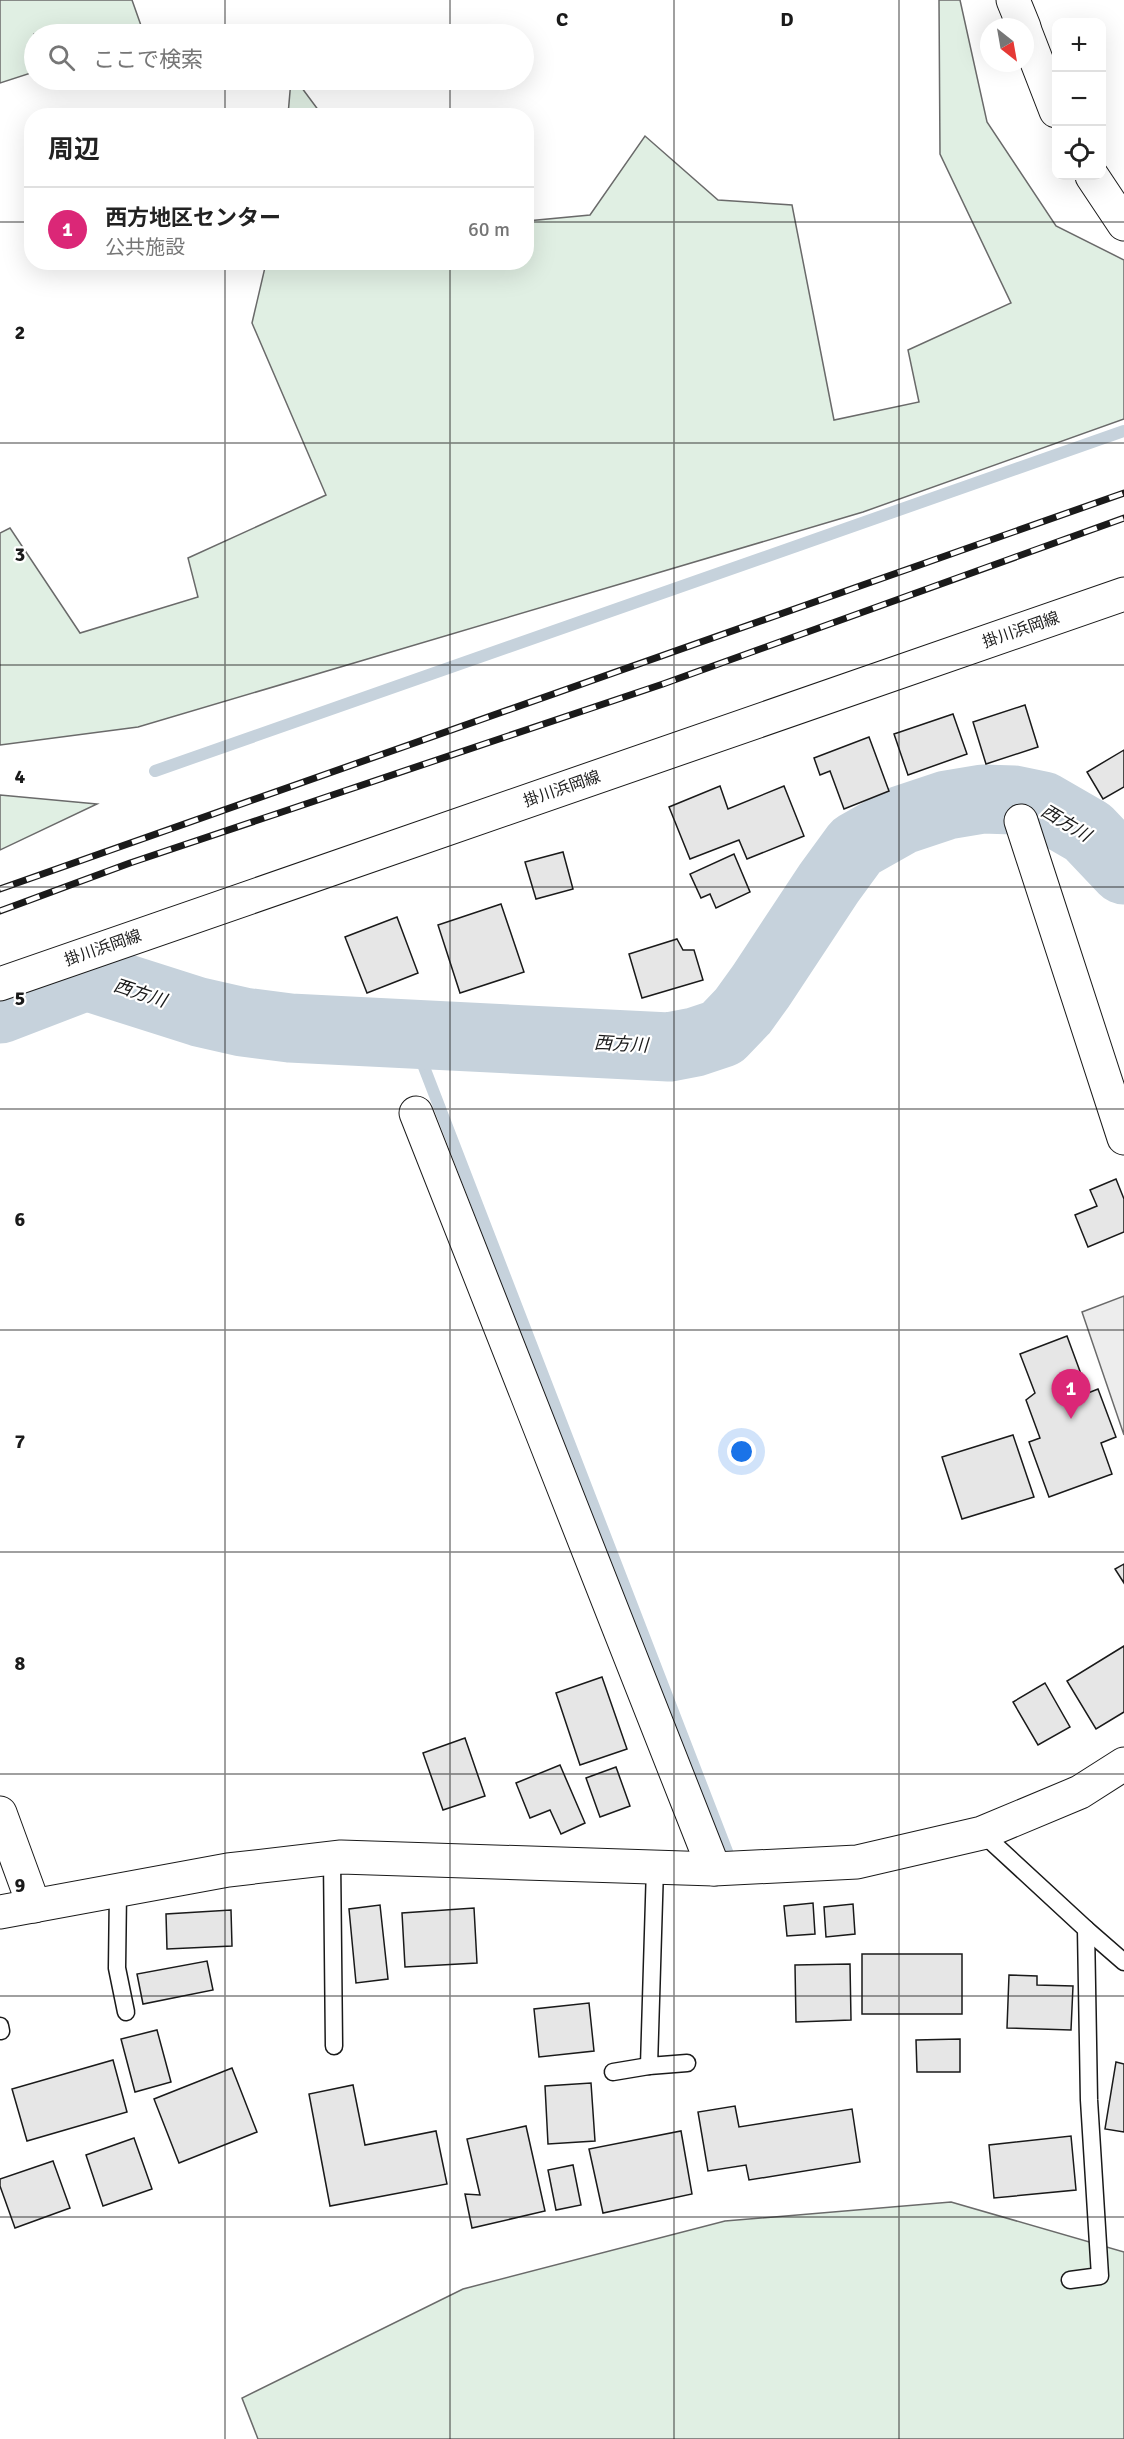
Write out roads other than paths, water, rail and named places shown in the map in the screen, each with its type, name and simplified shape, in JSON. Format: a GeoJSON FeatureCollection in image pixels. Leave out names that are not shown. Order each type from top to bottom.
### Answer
{"type":"FeatureCollection","features":[{"type":"Feature","properties":{"kind":"street"},"geometry":{"type":"LineString","coordinates":[[1013,0],[1020,18]]}},
{"type":"Feature","properties":{"kind":"street"},"geometry":{"type":"LineString","coordinates":[[1034,55],[1052,101]]}},
{"type":"Feature","properties":{"kind":"street"},"geometry":{"type":"LineString","coordinates":[[1095,180],[1123,223]]}},
{"type":"Feature","properties":{"kind":"street","name":"掛川浜岡線"},"geometry":{"type":"LineString","coordinates":[[11,980],[1124,594]]}},
{"type":"Feature","properties":{"kind":"street"},"geometry":{"type":"LineString","coordinates":[[1021,821],[1124,1138]]}},
{"type":"Feature","properties":{"kind":"street"},"geometry":{"type":"LineString","coordinates":[[416,1113],[714,1869]]}},
{"type":"Feature","properties":{"kind":"street"},"geometry":{"type":"LineString","coordinates":[[0,1912],[228,1870],[332,1858],[714,1869],[857,1862],[982,1833],[1080,1792],[1124,1764]]}},
{"type":"Feature","properties":{"kind":"street"},"geometry":{"type":"LineString","coordinates":[[0,1813],[34,1906]]}},
{"type":"Feature","properties":{"kind":"lane"},"geometry":{"type":"LineString","coordinates":[[982,1833],[1124,1962]]}},
{"type":"Feature","properties":{"kind":"lane"},"geometry":{"type":"LineString","coordinates":[[332,1858],[334,2046]]}},
{"type":"Feature","properties":{"kind":"lane"},"geometry":{"type":"LineString","coordinates":[[649,2066],[655,1867]]}},
{"type":"Feature","properties":{"kind":"lane"},"geometry":{"type":"LineString","coordinates":[[118,1891],[117,1968],[126,2012]]}},
{"type":"Feature","properties":{"kind":"lane"},"geometry":{"type":"LineString","coordinates":[[1070,2280],[1100,2276],[1089,2100],[1086,1929]]}},
{"type":"Feature","properties":{"kind":"lane"},"geometry":{"type":"LineString","coordinates":[[613,2072],[687,2063]]}},
{"type":"Feature","properties":{"kind":"waterway"},"geometry":{"type":"LineString","coordinates":[[155,771],[1124,431]]}},
{"type":"Feature","properties":{"kind":"waterway","name":"西方川"},"geometry":{"type":"LineString","coordinates":[[0,1009],[86,976],[199,1012],[243,1022],[290,1028],[669,1047],[695,1042],[722,1033],[743,1011],[761,986],[856,846],[902,820],[947,805],[983,799],[1014,800],[1043,806],[1088,832],[1124,870]]}},
{"type":"Feature","properties":{"kind":"waterway"},"geometry":{"type":"LineString","coordinates":[[412,1036],[733,1867]]}},
{"type":"Feature","properties":{"kind":"railway"},"geometry":{"type":"LineString","coordinates":[[0,889],[1124,493]]}},
{"type":"Feature","properties":{"kind":"railway"},"geometry":{"type":"LineString","coordinates":[[0,911],[130,863],[663,684],[1124,518]]}},
{"type":"Feature","properties":{"kind":"place","name":"西方地区センター"},"geometry":{"type":"Point","coordinates":[1071,1419]}}]}
